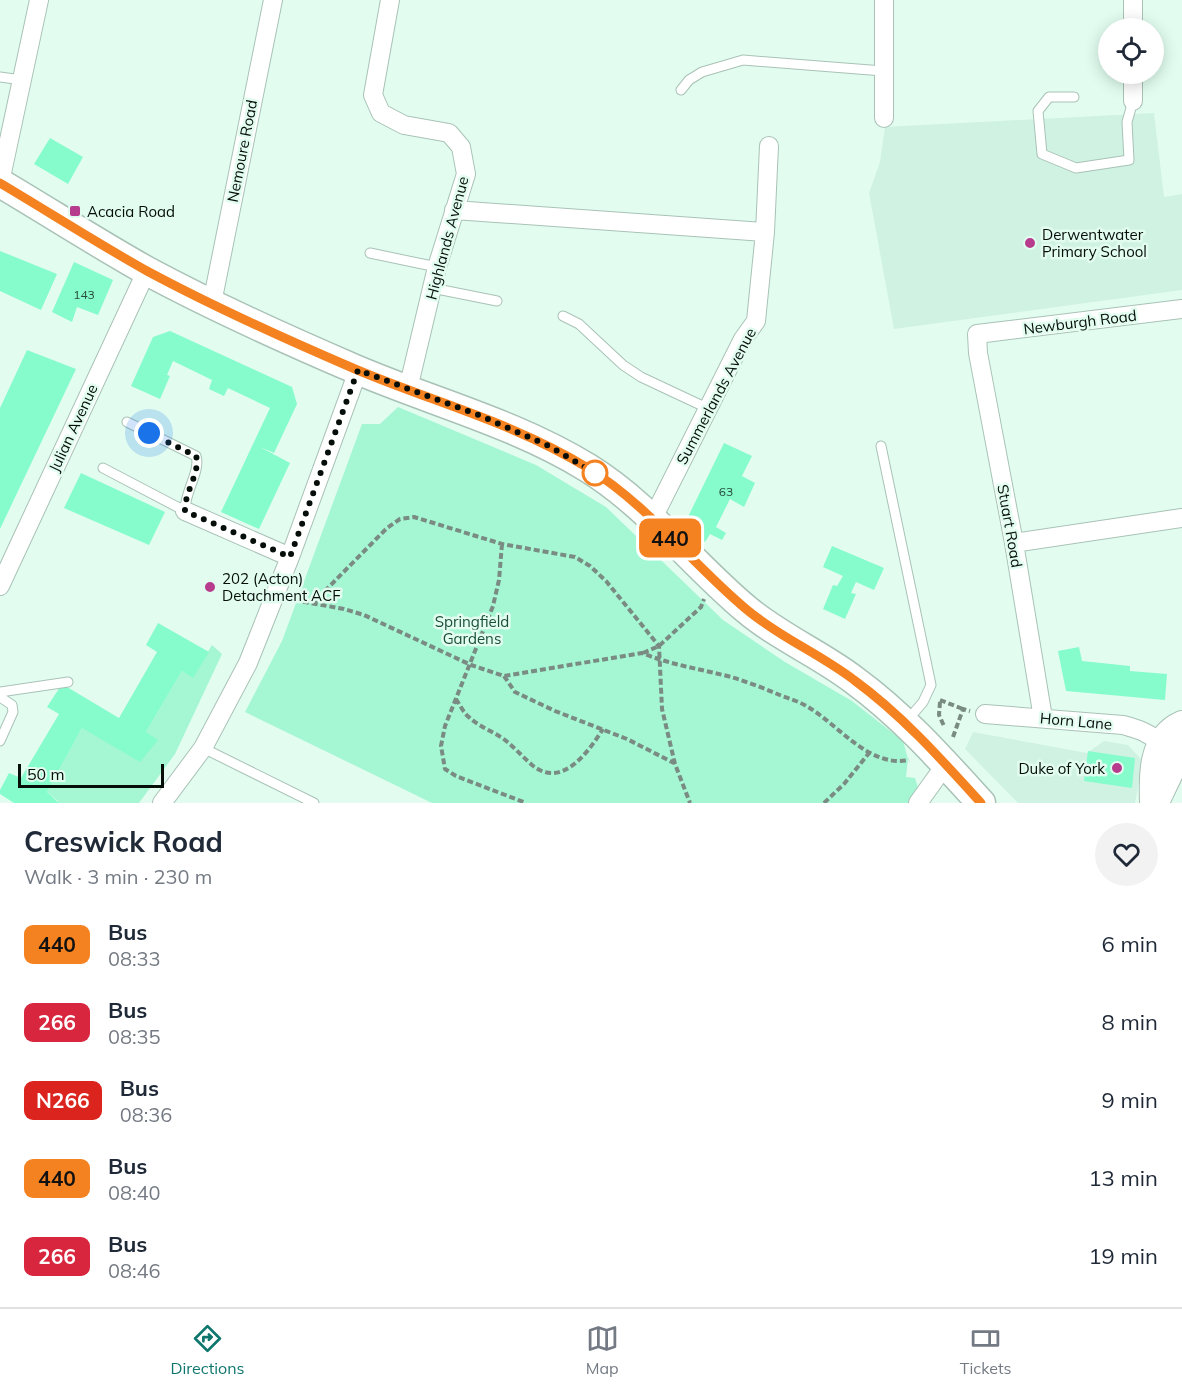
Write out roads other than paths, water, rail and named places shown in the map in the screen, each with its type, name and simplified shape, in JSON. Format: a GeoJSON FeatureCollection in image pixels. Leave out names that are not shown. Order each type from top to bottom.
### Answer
{"type":"FeatureCollection","features":[{"type":"Feature","properties":{"kind":"main road"},"geometry":{"type":"LineString","coordinates":[[0,182],[147,270],[212,303],[358,370],[481,416],[549,446],[590,469],[652,520],[748,611],[854,680],[883,704],[946,764],[981,803]]}},
{"type":"Feature","properties":{"kind":"street"},"geometry":{"type":"LineString","coordinates":[[0,182],[39,0]]}},
{"type":"Feature","properties":{"kind":"street","name":"Nemoure Road"},"geometry":{"type":"LineString","coordinates":[[212,303],[273,0]]}},
{"type":"Feature","properties":{"kind":"street","name":"Highlands Avenue"},"geometry":{"type":"LineString","coordinates":[[390,0],[373,95],[381,113],[404,125],[449,133],[461,147],[466,174],[437,267],[408,389]]}},
{"type":"Feature","properties":{"kind":"street"},"geometry":{"type":"LineString","coordinates":[[884,0],[884,118]]}},
{"type":"Feature","properties":{"kind":"street"},"geometry":{"type":"LineString","coordinates":[[1133,0],[1133,18]]}},
{"type":"Feature","properties":{"kind":"street"},"geometry":{"type":"LineString","coordinates":[[1133,84],[1133,101]]}},
{"type":"Feature","properties":{"kind":"street","name":"Summerlands Avenue"},"geometry":{"type":"LineString","coordinates":[[652,520],[743,339],[756,321],[765,232],[769,146]]}},
{"type":"Feature","properties":{"kind":"street"},"geometry":{"type":"LineString","coordinates":[[454,210],[765,232]]}},
{"type":"Feature","properties":{"kind":"street","name":"Julian Avenue"},"geometry":{"type":"LineString","coordinates":[[0,586],[147,270]]}},
{"type":"Feature","properties":{"kind":"street","name":"Newburgh Road"},"geometry":{"type":"LineString","coordinates":[[977,334],[1182,309]]}},
{"type":"Feature","properties":{"kind":"street","name":"Stuart Road"},"geometry":{"type":"LineString","coordinates":[[977,334],[978,353],[1014,543],[1043,718]]}},
{"type":"Feature","properties":{"kind":"street"},"geometry":{"type":"LineString","coordinates":[[162,803],[203,748],[248,663],[290,557],[358,370]]}},
{"type":"Feature","properties":{"kind":"street"},"geometry":{"type":"LineString","coordinates":[[185,511],[290,557]]}},
{"type":"Feature","properties":{"kind":"street"},"geometry":{"type":"LineString","coordinates":[[1014,543],[1182,518]]}},
{"type":"Feature","properties":{"kind":"street","name":"Horn Lane"},"geometry":{"type":"LineString","coordinates":[[985,714],[1123,725],[1139,729],[1174,750]]}},
{"type":"Feature","properties":{"kind":"street"},"geometry":{"type":"LineString","coordinates":[[1154,803],[1174,750],[1170,732],[1182,724]]}},
{"type":"Feature","properties":{"kind":"street"},"geometry":{"type":"LineString","coordinates":[[918,803],[946,764]]}},
{"type":"Feature","properties":{"kind":"lane"},"geometry":{"type":"LineString","coordinates":[[681,90],[702,72],[743,60],[883,71]]}},
{"type":"Feature","properties":{"kind":"lane"},"geometry":{"type":"LineString","coordinates":[[0,77],[22,80]]}},
{"type":"Feature","properties":{"kind":"lane"},"geometry":{"type":"LineString","coordinates":[[1074,97],[1049,97],[1038,111],[1042,154],[1076,168],[1129,160],[1127,122],[1133,101]]}},
{"type":"Feature","properties":{"kind":"lane"},"geometry":{"type":"LineString","coordinates":[[370,253],[437,267]]}},
{"type":"Feature","properties":{"kind":"lane"},"geometry":{"type":"LineString","coordinates":[[432,288],[497,301]]}},
{"type":"Feature","properties":{"kind":"lane"},"geometry":{"type":"LineString","coordinates":[[563,316],[579,324],[623,365],[641,377],[707,408]]}},
{"type":"Feature","properties":{"kind":"lane"},"geometry":{"type":"LineString","coordinates":[[103,468],[185,511],[186,495],[197,466],[196,456],[127,422]]}},
{"type":"Feature","properties":{"kind":"lane"},"geometry":{"type":"LineString","coordinates":[[881,446],[931,685],[928,695],[905,724]]}},
{"type":"Feature","properties":{"kind":"lane"},"geometry":{"type":"LineString","coordinates":[[0,692],[68,682]]}},
{"type":"Feature","properties":{"kind":"lane"},"geometry":{"type":"LineString","coordinates":[[0,697],[12,705],[14,712],[0,741]]}},
{"type":"Feature","properties":{"kind":"lane"},"geometry":{"type":"LineString","coordinates":[[203,748],[314,803]]}},
{"type":"Feature","properties":{"kind":"place","name":"Acacia Road"},"geometry":{"type":"Point","coordinates":[75,211]}},
{"type":"Feature","properties":{"kind":"place","name":"Derwentwater Primary School"},"geometry":{"type":"Point","coordinates":[1030,243]}},
{"type":"Feature","properties":{"kind":"place","name":"202 (Acton) Detachment ACF"},"geometry":{"type":"Point","coordinates":[210,587]}},
{"type":"Feature","properties":{"kind":"place","name":"Duke of York"},"geometry":{"type":"Point","coordinates":[1117,768]}},
{"type":"Feature","properties":{"kind":"park label","name":"Springfield Gardens"},"geometry":{"type":"Point","coordinates":[472,630]}}]}
